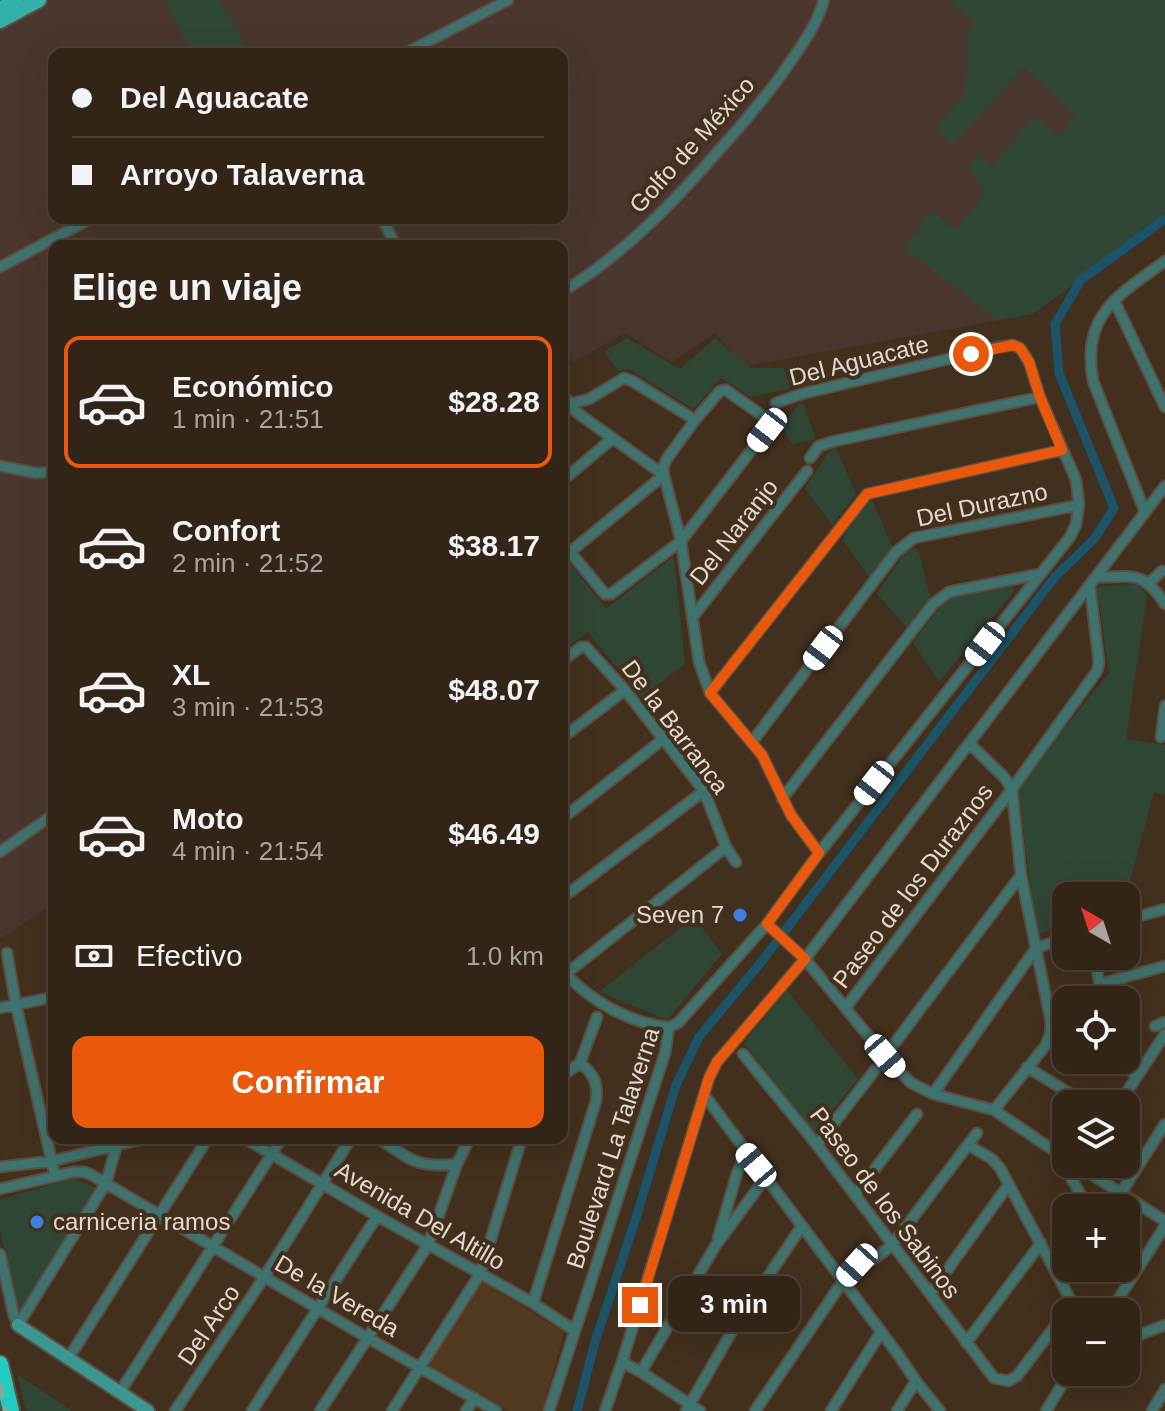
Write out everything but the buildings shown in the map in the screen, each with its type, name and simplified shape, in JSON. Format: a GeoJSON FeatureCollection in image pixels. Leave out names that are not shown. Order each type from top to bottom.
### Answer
{"type":"FeatureCollection","features":[{"type":"Feature","properties":{"kind":"highway"},"geometry":{"type":"LineString","coordinates":[[0,1364],[11,1411]]}},
{"type":"Feature","properties":{"kind":"main road"},"geometry":{"type":"LineString","coordinates":[[0,9],[16,0]]}},
{"type":"Feature","properties":{"kind":"main road"},"geometry":{"type":"LineString","coordinates":[[0,21],[39,0]]}},
{"type":"Feature","properties":{"kind":"street"},"geometry":{"type":"LineString","coordinates":[[416,48],[508,0]]}},
{"type":"Feature","properties":{"kind":"street","name":"Golfo de México"},"geometry":{"type":"LineString","coordinates":[[568,288],[653,222],[706,166],[771,89],[809,35],[824,0]]}},
{"type":"Feature","properties":{"kind":"street"},"geometry":{"type":"LineString","coordinates":[[51,240],[81,224]]}},
{"type":"Feature","properties":{"kind":"street"},"geometry":{"type":"LineString","coordinates":[[0,267],[48,241]]}},
{"type":"Feature","properties":{"kind":"street"},"geometry":{"type":"LineString","coordinates":[[1145,512],[1093,381],[1091,341],[1100,319],[1114,300],[1165,262]]}},
{"type":"Feature","properties":{"kind":"street"},"geometry":{"type":"LineString","coordinates":[[1114,300],[1165,407]]}},
{"type":"Feature","properties":{"kind":"street","name":"Del Aguacate"},"geometry":{"type":"LineString","coordinates":[[776,403],[801,394],[1013,345],[1020,348],[1029,362],[1040,397]]}},
{"type":"Feature","properties":{"kind":"street"},"geometry":{"type":"LineString","coordinates":[[568,403],[589,399],[624,378],[695,420]]}},
{"type":"Feature","properties":{"kind":"street"},"geometry":{"type":"LineString","coordinates":[[568,558],[608,595],[681,541],[767,430],[764,417],[723,390],[695,420],[663,468],[681,541],[699,662],[710,693],[762,755],[791,815],[819,853]]}},
{"type":"Feature","properties":{"kind":"street"},"geometry":{"type":"LineString","coordinates":[[810,458],[819,446],[835,441],[1040,397],[1076,480],[1079,505]]}},
{"type":"Feature","properties":{"kind":"street"},"geometry":{"type":"LineString","coordinates":[[568,406],[664,475]]}},
{"type":"Feature","properties":{"kind":"street"},"geometry":{"type":"LineString","coordinates":[[568,476],[612,439]]}},
{"type":"Feature","properties":{"kind":"street"},"geometry":{"type":"LineString","coordinates":[[710,693],[867,494],[1062,450]]}},
{"type":"Feature","properties":{"kind":"street"},"geometry":{"type":"LineString","coordinates":[[0,466],[48,472]]}},
{"type":"Feature","properties":{"kind":"street","name":"Del Naranjo"},"geometry":{"type":"LineString","coordinates":[[692,618],[807,471]]}},
{"type":"Feature","properties":{"kind":"street"},"geometry":{"type":"LineString","coordinates":[[568,554],[664,475]]}},
{"type":"Feature","properties":{"kind":"street"},"geometry":{"type":"LineString","coordinates":[[605,1411],[709,1078],[717,1062],[970,744],[1165,486]]}},
{"type":"Feature","properties":{"kind":"street","name":"Boulevard La Talaverna"},"geometry":{"type":"LineString","coordinates":[[549,1411],[665,1053],[669,1027],[678,1023],[770,927],[819,853],[1070,537],[1079,505]]}},
{"type":"Feature","properties":{"kind":"street","name":"Del Durazno"},"geometry":{"type":"LineString","coordinates":[[752,742],[904,544],[914,538],[1079,505]]}},
{"type":"Feature","properties":{"kind":"street"},"geometry":{"type":"LineString","coordinates":[[1149,583],[1162,571]]}},
{"type":"Feature","properties":{"kind":"street"},"geometry":{"type":"LineString","coordinates":[[782,799],[942,596],[1040,574]]}},
{"type":"Feature","properties":{"kind":"street"},"geometry":{"type":"LineString","coordinates":[[1097,577],[1139,577],[1149,583],[1165,604]]}},
{"type":"Feature","properties":{"kind":"street","name":"Paseo de los Duraznos"},"geometry":{"type":"LineString","coordinates":[[846,1007],[1012,789],[1097,671],[1099,663],[1090,587]]}},
{"type":"Feature","properties":{"kind":"street","name":"De la Barranca"},"geometry":{"type":"LineString","coordinates":[[568,657],[586,647],[625,690],[704,791],[726,847],[736,862]]}},
{"type":"Feature","properties":{"kind":"street"},"geometry":{"type":"LineString","coordinates":[[568,733],[625,690]]}},
{"type":"Feature","properties":{"kind":"street"},"geometry":{"type":"LineString","coordinates":[[1161,737],[1165,706]]}},
{"type":"Feature","properties":{"kind":"street"},"geometry":{"type":"LineString","coordinates":[[568,814],[662,740]]}},
{"type":"Feature","properties":{"kind":"street"},"geometry":{"type":"LineString","coordinates":[[970,744],[1012,789],[1021,875],[1051,1022],[1046,1045],[994,1110]]}},
{"type":"Feature","properties":{"kind":"street"},"geometry":{"type":"LineString","coordinates":[[568,893],[704,791]]}},
{"type":"Feature","properties":{"kind":"street"},"geometry":{"type":"LineString","coordinates":[[0,852],[48,818]]}},
{"type":"Feature","properties":{"kind":"street"},"geometry":{"type":"LineString","coordinates":[[568,970],[726,847]]}},
{"type":"Feature","properties":{"kind":"street"},"geometry":{"type":"LineString","coordinates":[[885,1056],[1021,875]]}},
{"type":"Feature","properties":{"kind":"street"},"geometry":{"type":"LineString","coordinates":[[1140,915],[1164,906]]}},
{"type":"Feature","properties":{"kind":"street"},"geometry":{"type":"LineString","coordinates":[[770,927],[801,956],[911,1083],[933,1094],[994,1110],[1052,1150]]}},
{"type":"Feature","properties":{"kind":"street"},"geometry":{"type":"LineString","coordinates":[[933,1094],[1036,948],[1052,943]]}},
{"type":"Feature","properties":{"kind":"street"},"geometry":{"type":"LineString","coordinates":[[7,953],[48,1144]]}},
{"type":"Feature","properties":{"kind":"street"},"geometry":{"type":"LineString","coordinates":[[1097,970],[1100,984],[1165,966]]}},
{"type":"Feature","properties":{"kind":"street"},"geometry":{"type":"LineString","coordinates":[[568,978],[603,1005],[653,1026],[669,1027]]}},
{"type":"Feature","properties":{"kind":"street"},"geometry":{"type":"LineString","coordinates":[[0,1008],[48,998]]}},
{"type":"Feature","properties":{"kind":"street"},"geometry":{"type":"LineString","coordinates":[[568,1072],[580,1063],[597,1017]]}},
{"type":"Feature","properties":{"kind":"street"},"geometry":{"type":"LineString","coordinates":[[1128,1090],[1165,1034]]}},
{"type":"Feature","properties":{"kind":"street","name":"Paseo de los Sabinos"},"geometry":{"type":"LineString","coordinates":[[743,1054],[817,1145],[994,1378],[1008,1381],[1017,1376],[1052,1334]]}},
{"type":"Feature","properties":{"kind":"street"},"geometry":{"type":"LineString","coordinates":[[533,1303],[596,1101],[597,1083],[580,1063]]}},
{"type":"Feature","properties":{"kind":"street"},"geometry":{"type":"LineString","coordinates":[[1027,1067],[1064,1090]]}},
{"type":"Feature","properties":{"kind":"street"},"geometry":{"type":"LineString","coordinates":[[817,1145],[875,1070]]}},
{"type":"Feature","properties":{"kind":"street"},"geometry":{"type":"LineString","coordinates":[[705,1096],[940,1411]]}},
{"type":"Feature","properties":{"kind":"street"},"geometry":{"type":"LineString","coordinates":[[855,1195],[917,1114]]}},
{"type":"Feature","properties":{"kind":"street"},"geometry":{"type":"LineString","coordinates":[[1121,1193],[1165,1124]]}},
{"type":"Feature","properties":{"kind":"street"},"geometry":{"type":"LineString","coordinates":[[874,1259],[892,1245],[977,1133]]}},
{"type":"Feature","properties":{"kind":"street"},"geometry":{"type":"LineString","coordinates":[[48,1144],[55,1176]]}},
{"type":"Feature","properties":{"kind":"street"},"geometry":{"type":"LineString","coordinates":[[0,1167],[52,1161],[107,1144]]}},
{"type":"Feature","properties":{"kind":"street"},"geometry":{"type":"LineString","coordinates":[[18,1325],[106,1183],[116,1144]]}},
{"type":"Feature","properties":{"kind":"street"},"geometry":{"type":"LineString","coordinates":[[68,1359],[204,1144]]}},
{"type":"Feature","properties":{"kind":"street","name":"Avenida Del Altillo"},"geometry":{"type":"LineString","coordinates":[[254,1144],[533,1303],[575,1331]]}},
{"type":"Feature","properties":{"kind":"street"},"geometry":{"type":"LineString","coordinates":[[120,1392],[278,1144]]}},
{"type":"Feature","properties":{"kind":"street","name":"Del Arco"},"geometry":{"type":"LineString","coordinates":[[175,1411],[347,1144]]}},
{"type":"Feature","properties":{"kind":"street"},"geometry":{"type":"LineString","coordinates":[[387,1144],[410,1160],[427,1166],[457,1164]]}},
{"type":"Feature","properties":{"kind":"street"},"geometry":{"type":"LineString","coordinates":[[395,1149],[397,1144]]}},
{"type":"Feature","properties":{"kind":"street"},"geometry":{"type":"LineString","coordinates":[[320,1411],[428,1245],[467,1144]]}},
{"type":"Feature","properties":{"kind":"street"},"geometry":{"type":"LineString","coordinates":[[392,1411],[480,1274],[520,1144]]}},
{"type":"Feature","properties":{"kind":"street"},"geometry":{"type":"LineString","coordinates":[[968,1145],[992,1159],[1000,1168],[1069,1298]]}},
{"type":"Feature","properties":{"kind":"street"},"geometry":{"type":"LineString","coordinates":[[716,1245],[746,1152]]}},
{"type":"Feature","properties":{"kind":"street","name":"De la Vereda"},"geometry":{"type":"LineString","coordinates":[[0,1189],[84,1172],[496,1411]]}},
{"type":"Feature","properties":{"kind":"street"},"geometry":{"type":"LineString","coordinates":[[641,1372],[716,1245],[766,1177]]}},
{"type":"Feature","properties":{"kind":"street"},"geometry":{"type":"LineString","coordinates":[[1098,1178],[1165,1223],[1140,1264]]}},
{"type":"Feature","properties":{"kind":"street"},"geometry":{"type":"LineString","coordinates":[[930,1294],[1009,1184]]}},
{"type":"Feature","properties":{"kind":"street"},"geometry":{"type":"LineString","coordinates":[[252,1411],[377,1216]]}},
{"type":"Feature","properties":{"kind":"street"},"geometry":{"type":"LineString","coordinates":[[688,1408],[738,1321],[802,1226]]}},
{"type":"Feature","properties":{"kind":"street"},"geometry":{"type":"LineString","coordinates":[[966,1343],[1041,1243]]}},
{"type":"Feature","properties":{"kind":"street"},"geometry":{"type":"LineString","coordinates":[[0,1254],[18,1325],[148,1411]]}},
{"type":"Feature","properties":{"kind":"street"},"geometry":{"type":"LineString","coordinates":[[755,1411],[857,1265]]}},
{"type":"Feature","properties":{"kind":"street"},"geometry":{"type":"LineString","coordinates":[[1140,1335],[1165,1325]]}},
{"type":"Feature","properties":{"kind":"street"},"geometry":{"type":"LineString","coordinates":[[831,1411],[881,1332]]}},
{"type":"Feature","properties":{"kind":"street"},"geometry":{"type":"LineString","coordinates":[[622,1362],[641,1372],[688,1408],[700,1411]]}},
{"type":"Feature","properties":{"kind":"street"},"geometry":{"type":"LineString","coordinates":[[897,1411],[916,1381]]}},
{"type":"Feature","properties":{"kind":"street"},"geometry":{"type":"LineString","coordinates":[[1046,1411],[1061,1386]]}},
{"type":"Feature","properties":{"kind":"street"},"geometry":{"type":"LineString","coordinates":[[1152,1411],[1165,1389]]}},
{"type":"Feature","properties":{"kind":"street"},"geometry":{"type":"LineString","coordinates":[[466,1411],[475,1398]]}},
{"type":"Feature","properties":{"kind":"shaded area"},"geometry":{"type":"Polygon","coordinates":[[[0,0],[1165,0],[1165,218],[1033,314],[745,366],[715,333],[672,362],[625,333],[573,362],[568,353],[568,240],[48,240],[48,907],[0,939],[0,0]]]}},
{"type":"Feature","properties":{"kind":"shaded area"},"geometry":{"type":"Polygon","coordinates":[[[480,1280],[564,1332],[543,1411],[508,1411],[429,1365],[480,1280]]]}},
{"type":"Feature","properties":{"kind":"green space"},"geometry":{"type":"Polygon","coordinates":[[[164,0],[221,0],[247,48],[189,48],[164,0]]]}},
{"type":"Feature","properties":{"kind":"green space"},"geometry":{"type":"Polygon","coordinates":[[[949,0],[1165,0],[1165,218],[1033,314],[998,320],[903,248],[931,211],[957,230],[985,193],[968,167],[978,155],[992,166],[1034,116],[1058,136],[1075,116],[1025,67],[953,145],[936,129],[965,93],[968,31],[976,24],[949,0]]]}},
{"type":"Feature","properties":{"kind":"green space"},"geometry":{"type":"Polygon","coordinates":[[[627,338],[680,369],[715,338],[751,368],[783,368],[794,387],[751,397],[721,378],[694,409],[629,369],[618,371],[604,352],[627,338]]]}},
{"type":"Feature","properties":{"kind":"green space"},"geometry":{"type":"Polygon","coordinates":[[[802,400],[816,439],[792,444],[782,426],[802,400]]]}},
{"type":"Feature","properties":{"kind":"green space"},"geometry":{"type":"Polygon","coordinates":[[[836,448],[856,494],[832,525],[805,488],[829,452],[836,448]]]}},
{"type":"Feature","properties":{"kind":"green space"},"geometry":{"type":"Polygon","coordinates":[[[867,500],[872,500],[893,548],[870,578],[842,539],[867,500]]]}},
{"type":"Feature","properties":{"kind":"green space"},"geometry":{"type":"Polygon","coordinates":[[[918,549],[930,597],[907,627],[877,594],[907,550],[918,549]]]}},
{"type":"Feature","properties":{"kind":"green space"},"geometry":{"type":"Polygon","coordinates":[[[674,556],[685,664],[641,697],[588,632],[568,647],[568,561],[606,609],[674,556]]]}},
{"type":"Feature","properties":{"kind":"green space"},"geometry":{"type":"Polygon","coordinates":[[[1138,584],[1147,595],[1126,739],[1165,745],[1165,795],[1154,792],[1129,882],[1052,882],[1052,930],[1036,935],[1018,786],[1109,673],[1097,587],[1138,584]]]}},
{"type":"Feature","properties":{"kind":"green space"},"geometry":{"type":"Polygon","coordinates":[[[1012,585],[1014,591],[939,682],[913,643],[946,599],[1012,585]]]}},
{"type":"Feature","properties":{"kind":"green space"},"geometry":{"type":"Polygon","coordinates":[[[694,917],[722,954],[667,1020],[599,992],[694,917]]]}},
{"type":"Feature","properties":{"kind":"green space"},"geometry":{"type":"Polygon","coordinates":[[[787,990],[858,1079],[814,1132],[744,1043],[787,990]]]}},
{"type":"Feature","properties":{"kind":"green space"},"geometry":{"type":"Polygon","coordinates":[[[72,1178],[97,1189],[19,1312],[0,1229],[0,1200],[72,1178]]]}},
{"type":"Feature","properties":{"kind":"green space"},"geometry":{"type":"Polygon","coordinates":[[[17,1374],[72,1411],[26,1411],[17,1374]]]}},
{"type":"Feature","properties":{"kind":"waterway"},"geometry":{"type":"LineString","coordinates":[[577,1411],[595,1342],[676,1085],[699,1037],[762,961],[1054,578],[1095,538],[1114,508],[1059,373],[1055,324],[1081,280],[1165,219]]}},
{"type":"Feature","properties":{"kind":"railway"},"geometry":{"type":"LineString","coordinates":[[0,1383],[6,1411]]}},
{"type":"Feature","properties":{"kind":"place","name":"Seven 7"},"geometry":{"type":"Point","coordinates":[740,915]}},
{"type":"Feature","properties":{"kind":"place","name":"carniceria ramos"},"geometry":{"type":"Point","coordinates":[37,1222]}},
{"type":"Feature","properties":{"kind":"route"},"geometry":{"type":"LineString","coordinates":[[640,1305],[709,1078],[717,1062],[805,959],[767,924],[819,853],[791,815],[762,755],[710,693],[867,494],[1062,450],[1029,362],[1020,348],[1013,345],[971,354]]}}]}
